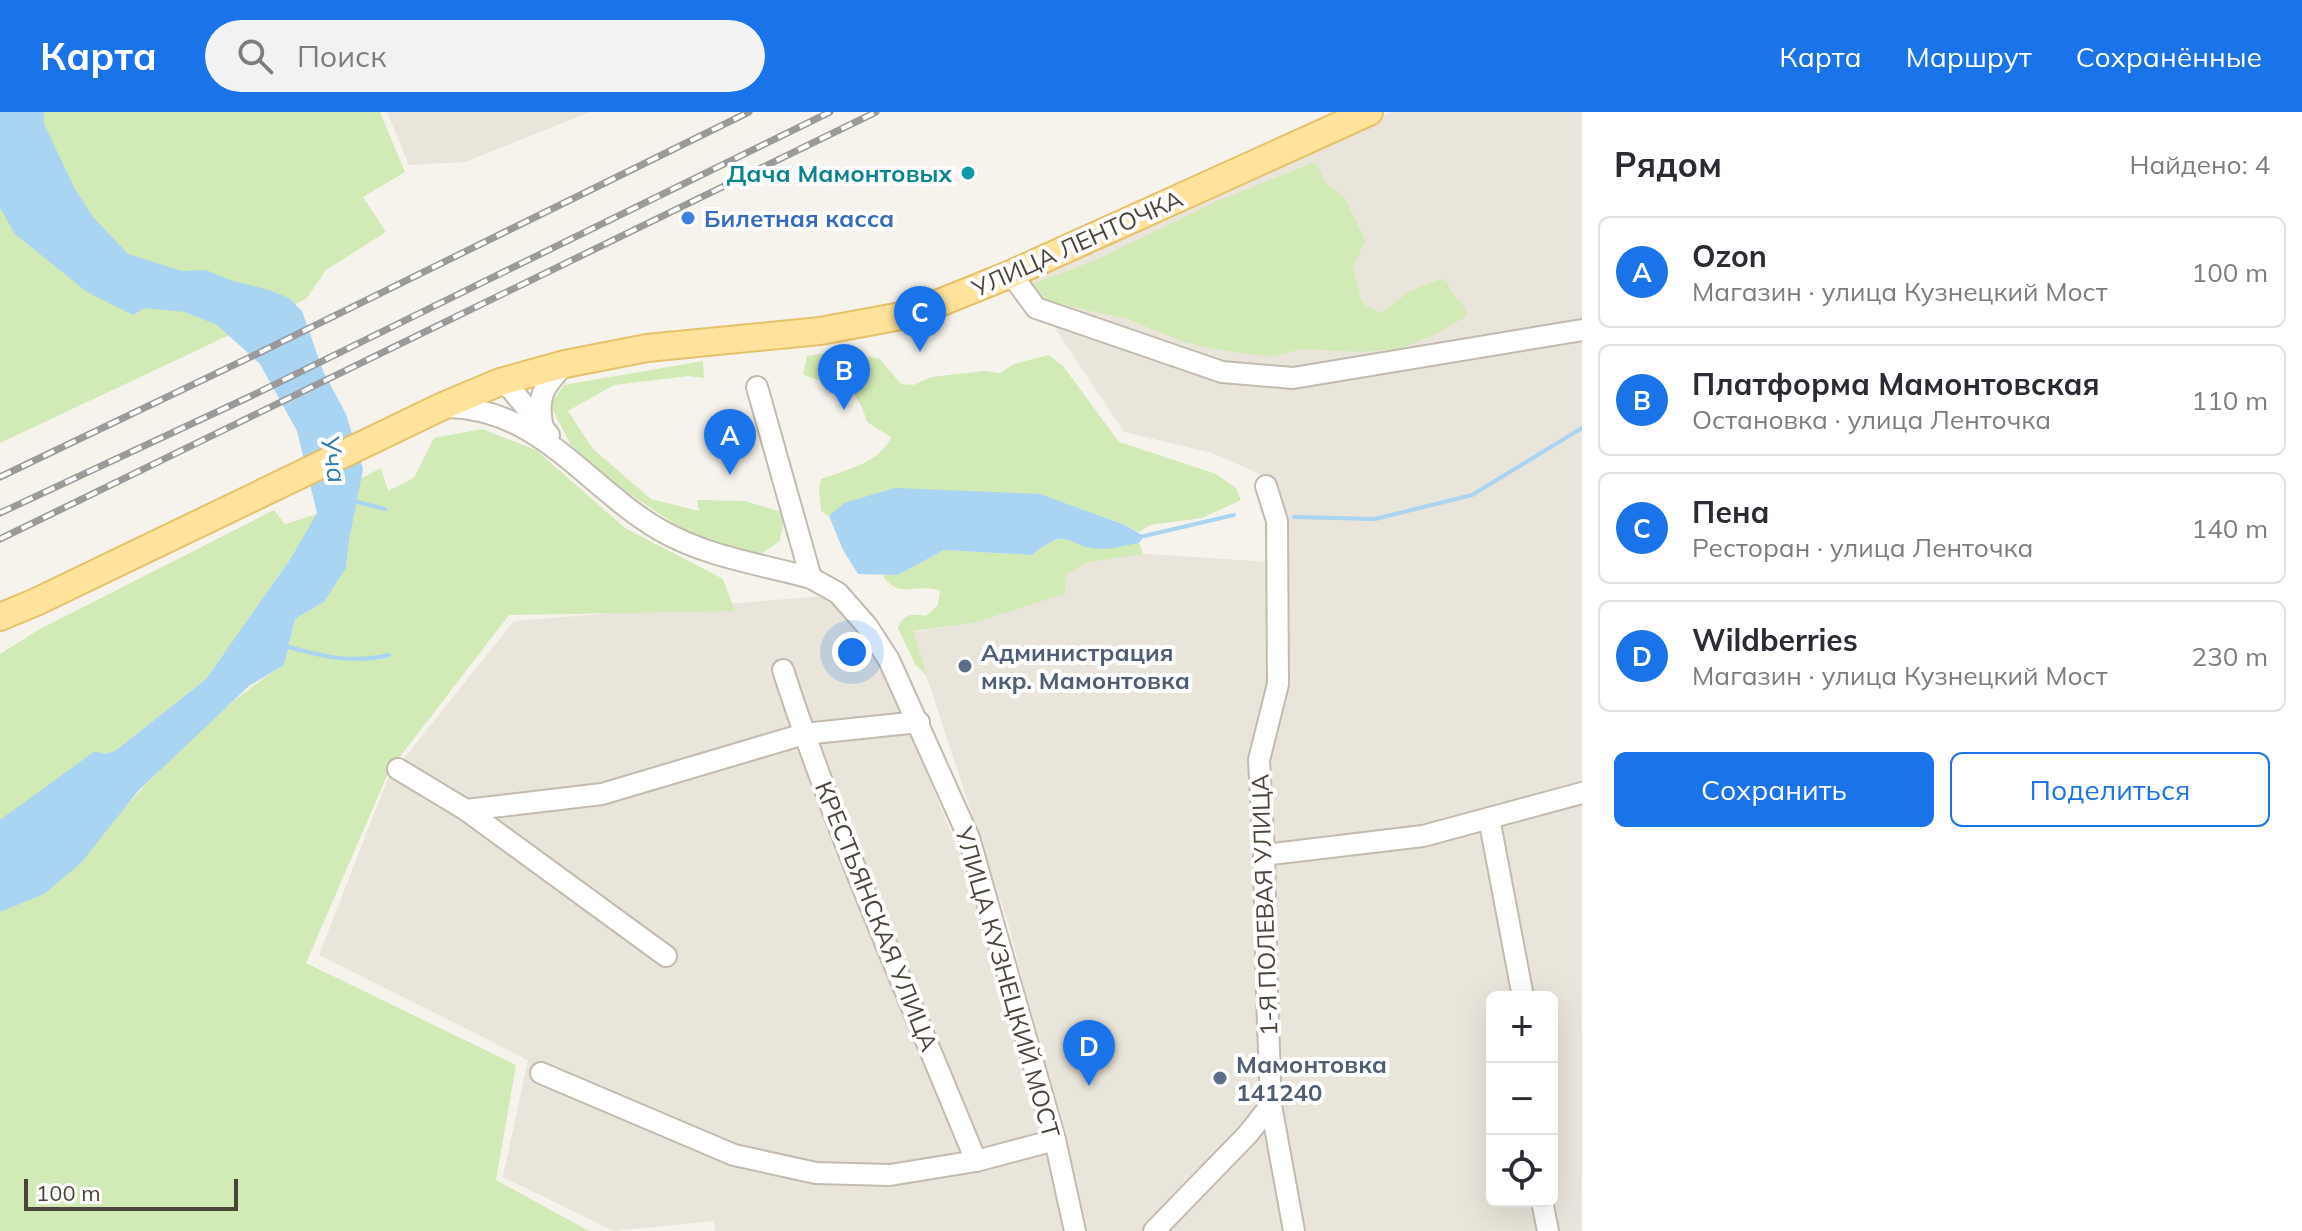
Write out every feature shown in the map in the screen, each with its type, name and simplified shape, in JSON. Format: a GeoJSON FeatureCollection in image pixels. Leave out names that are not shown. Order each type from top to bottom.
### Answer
{"type":"FeatureCollection","features":[{"type":"Feature","properties":{"kind":"main road","name":"УЛИЦА ЛЕНТОЧКА"},"geometry":{"type":"LineString","coordinates":[[36,602],[443,406],[500,382],[565,364],[647,348],[774,336],[912,314],[1011,274],[1369,112]]}},
{"type":"Feature","properties":{"kind":"main road"},"geometry":{"type":"LineString","coordinates":[[0,617],[36,602]]}},
{"type":"Feature","properties":{"kind":"main road"},"geometry":{"type":"LineString","coordinates":[[0,623],[36,602]]}},
{"type":"Feature","properties":{"kind":"street"},"geometry":{"type":"LineString","coordinates":[[1011,274],[1036,308],[1222,372],[1293,378],[1582,330]]}},
{"type":"Feature","properties":{"kind":"street"},"geometry":{"type":"LineString","coordinates":[[543,428],[539,408],[545,387],[565,364]]}},
{"type":"Feature","properties":{"kind":"street"},"geometry":{"type":"LineString","coordinates":[[500,382],[504,406],[520,424]]}},
{"type":"Feature","properties":{"kind":"street"},"geometry":{"type":"LineString","coordinates":[[500,382],[511,389],[567,456]]}},
{"type":"Feature","properties":{"kind":"street"},"geometry":{"type":"LineString","coordinates":[[757,387],[811,578]]}},
{"type":"Feature","properties":{"kind":"street"},"geometry":{"type":"LineString","coordinates":[[443,406],[480,408],[520,424],[567,456]]}},
{"type":"Feature","properties":{"kind":"street","name":"УЛИЦА КУЗНЕЦКИЙ МОСТ"},"geometry":{"type":"LineString","coordinates":[[567,456],[629,509],[681,541],[722,557],[811,578],[838,593],[867,626],[889,660],[919,722],[969,838],[1055,1140],[1075,1231]]}},
{"type":"Feature","properties":{"kind":"street","name":"1-Я ПОЛЕВАЯ УЛИЦА"},"geometry":{"type":"LineString","coordinates":[[1266,486],[1277,521],[1278,684],[1259,760],[1271,1105],[1294,1231]]}},
{"type":"Feature","properties":{"kind":"street","name":"КРЕСТЬЯНСКАЯ УЛИЦА"},"geometry":{"type":"LineString","coordinates":[[783,670],[804,734],[976,1161]]}},
{"type":"Feature","properties":{"kind":"street"},"geometry":{"type":"LineString","coordinates":[[466,810],[602,794],[804,734],[919,722]]}},
{"type":"Feature","properties":{"kind":"street"},"geometry":{"type":"LineString","coordinates":[[398,769],[466,810],[666,956]]}},
{"type":"Feature","properties":{"kind":"street"},"geometry":{"type":"LineString","coordinates":[[1264,855],[1423,836],[1582,793]]}},
{"type":"Feature","properties":{"kind":"street"},"geometry":{"type":"LineString","coordinates":[[1489,818],[1522,991]]}},
{"type":"Feature","properties":{"kind":"street"},"geometry":{"type":"LineString","coordinates":[[541,1073],[734,1155],[816,1173],[890,1175],[976,1161],[1055,1140]]}},
{"type":"Feature","properties":{"kind":"street"},"geometry":{"type":"LineString","coordinates":[[1154,1231],[1271,1105]]}},
{"type":"Feature","properties":{"kind":"street"},"geometry":{"type":"LineString","coordinates":[[1543,1207],[1548,1231]]}},
{"type":"Feature","properties":{"kind":"shaded area"},"geometry":{"type":"Polygon","coordinates":[[[387,112],[590,112],[465,162],[409,165],[387,112]]]}},
{"type":"Feature","properties":{"kind":"shaded area"},"geometry":{"type":"Polygon","coordinates":[[[1392,112],[1582,112],[1582,1231],[1304,1231],[1277,1103],[1265,758],[1284,674],[1287,520],[1264,476],[1212,453],[1124,432],[1023,280],[1392,112]]]}},
{"type":"Feature","properties":{"kind":"shaded area"},"geometry":{"type":"Polygon","coordinates":[[[1134,553],[1270,562],[1272,674],[1253,759],[1287,1231],[1085,1231],[1009,927],[912,632],[973,623],[1064,594],[1066,574],[1089,562],[1134,553]]]}},
{"type":"Feature","properties":{"kind":"shaded area"},"geometry":{"type":"Polygon","coordinates":[[[825,596],[857,631],[883,668],[972,883],[1045,1140],[1064,1231],[715,1231],[714,1221],[614,1231],[503,1177],[528,1060],[319,955],[388,778],[514,621],[825,596]]]}},
{"type":"Feature","properties":{"kind":"green space"},"geometry":{"type":"Polygon","coordinates":[[[0,112],[380,112],[405,172],[363,197],[386,232],[326,270],[306,299],[0,443],[0,112]]]}},
{"type":"Feature","properties":{"kind":"green space"},"geometry":{"type":"Polygon","coordinates":[[[1315,162],[1326,183],[1344,197],[1365,240],[1353,268],[1361,299],[1366,306],[1381,313],[1410,291],[1441,279],[1448,282],[1467,316],[1434,335],[1402,348],[1364,352],[1301,349],[1271,357],[1184,342],[1127,319],[1049,301],[1032,284],[1094,261],[1213,203],[1315,162]]]}},
{"type":"Feature","properties":{"kind":"green space"},"geometry":{"type":"Polygon","coordinates":[[[840,351],[880,359],[901,384],[913,385],[932,377],[984,371],[1000,373],[1014,364],[1049,355],[1063,366],[1119,442],[1216,474],[1236,488],[1241,500],[1202,518],[1150,525],[1139,532],[1039,494],[845,503],[829,516],[821,511],[821,479],[870,459],[886,446],[891,437],[867,422],[855,396],[841,380],[835,376],[819,380],[803,374],[807,356],[840,351]]]}},
{"type":"Feature","properties":{"kind":"green space"},"geometry":{"type":"Polygon","coordinates":[[[703,361],[704,378],[688,376],[614,385],[568,411],[593,449],[651,499],[699,511],[697,500],[745,501],[785,513],[780,541],[755,558],[688,533],[603,476],[571,445],[550,405],[564,385],[703,361]]]}},
{"type":"Feature","properties":{"kind":"green space"},"geometry":{"type":"Polygon","coordinates":[[[482,429],[536,450],[625,528],[723,579],[735,611],[509,615],[389,771],[306,963],[516,1065],[496,1180],[589,1231],[0,1231],[0,654],[40,629],[274,510],[285,524],[317,514],[291,558],[206,679],[115,751],[105,754],[97,840],[184,745],[258,682],[284,665],[295,619],[324,602],[346,568],[360,479],[381,468],[388,491],[414,478],[434,438],[482,429]]]}},
{"type":"Feature","properties":{"kind":"green space"},"geometry":{"type":"Polygon","coordinates":[[[1063,538],[1099,549],[1139,543],[1143,554],[1089,562],[1066,574],[1065,594],[973,623],[913,631],[927,676],[915,664],[898,628],[909,616],[926,616],[938,605],[940,591],[902,589],[889,583],[882,575],[898,575],[944,550],[1032,555],[1047,543],[1063,538]]]}},
{"type":"Feature","properties":{"kind":"water","name":"Уча"},"geometry":{"type":"Polygon","coordinates":[[[0,112],[44,112],[44,124],[75,189],[93,217],[128,254],[182,271],[206,270],[289,298],[302,311],[323,371],[346,414],[363,469],[346,568],[324,602],[295,619],[284,665],[249,686],[138,791],[81,863],[44,894],[0,912],[0,820],[95,751],[105,754],[115,751],[206,679],[291,558],[317,513],[297,431],[260,364],[217,325],[185,312],[145,308],[133,315],[87,292],[15,234],[0,208],[0,112]]]}},
{"type":"Feature","properties":{"kind":"water"},"geometry":{"type":"Polygon","coordinates":[[[895,488],[1040,494],[1125,525],[1144,536],[1139,543],[1101,549],[1068,540],[1054,540],[1032,555],[944,550],[898,575],[858,574],[843,550],[829,516],[844,503],[895,488]]]}},
{"type":"Feature","properties":{"kind":"waterway"},"geometry":{"type":"LineString","coordinates":[[1294,517],[1375,519],[1472,495],[1582,428]]}},
{"type":"Feature","properties":{"kind":"waterway"},"geometry":{"type":"LineString","coordinates":[[353,501],[385,509]]}},
{"type":"Feature","properties":{"kind":"waterway"},"geometry":{"type":"LineString","coordinates":[[1144,536],[1234,515]]}},
{"type":"Feature","properties":{"kind":"waterway"},"geometry":{"type":"LineString","coordinates":[[285,646],[349,659],[389,655]]}},
{"type":"Feature","properties":{"kind":"railway"},"geometry":{"type":"LineString","coordinates":[[0,477],[749,112]]}},
{"type":"Feature","properties":{"kind":"railway"},"geometry":{"type":"LineString","coordinates":[[0,513],[249,397],[830,112]]}},
{"type":"Feature","properties":{"kind":"railway"},"geometry":{"type":"LineString","coordinates":[[0,539],[876,112]]}},
{"type":"Feature","properties":{"kind":"place","name":"Дача Мамонтовых"},"geometry":{"type":"Point","coordinates":[968,173]}},
{"type":"Feature","properties":{"kind":"place","name":"Билетная касса"},"geometry":{"type":"Point","coordinates":[688,218]}},
{"type":"Feature","properties":{"kind":"place","name":"Пена"},"geometry":{"type":"Point","coordinates":[920,352]}},
{"type":"Feature","properties":{"kind":"place","name":"Платформа Мамонтовская"},"geometry":{"type":"Point","coordinates":[844,410]}},
{"type":"Feature","properties":{"kind":"place","name":"Ozon"},"geometry":{"type":"Point","coordinates":[730,475]}},
{"type":"Feature","properties":{"kind":"place","name":"Администрация мкр. Мамонтовка"},"geometry":{"type":"Point","coordinates":[965,666]}},
{"type":"Feature","properties":{"kind":"place","name":"Мамонтовка 141240"},"geometry":{"type":"Point","coordinates":[1220,1078]}},
{"type":"Feature","properties":{"kind":"place","name":"Wildberries"},"geometry":{"type":"Point","coordinates":[1089,1086]}}]}
